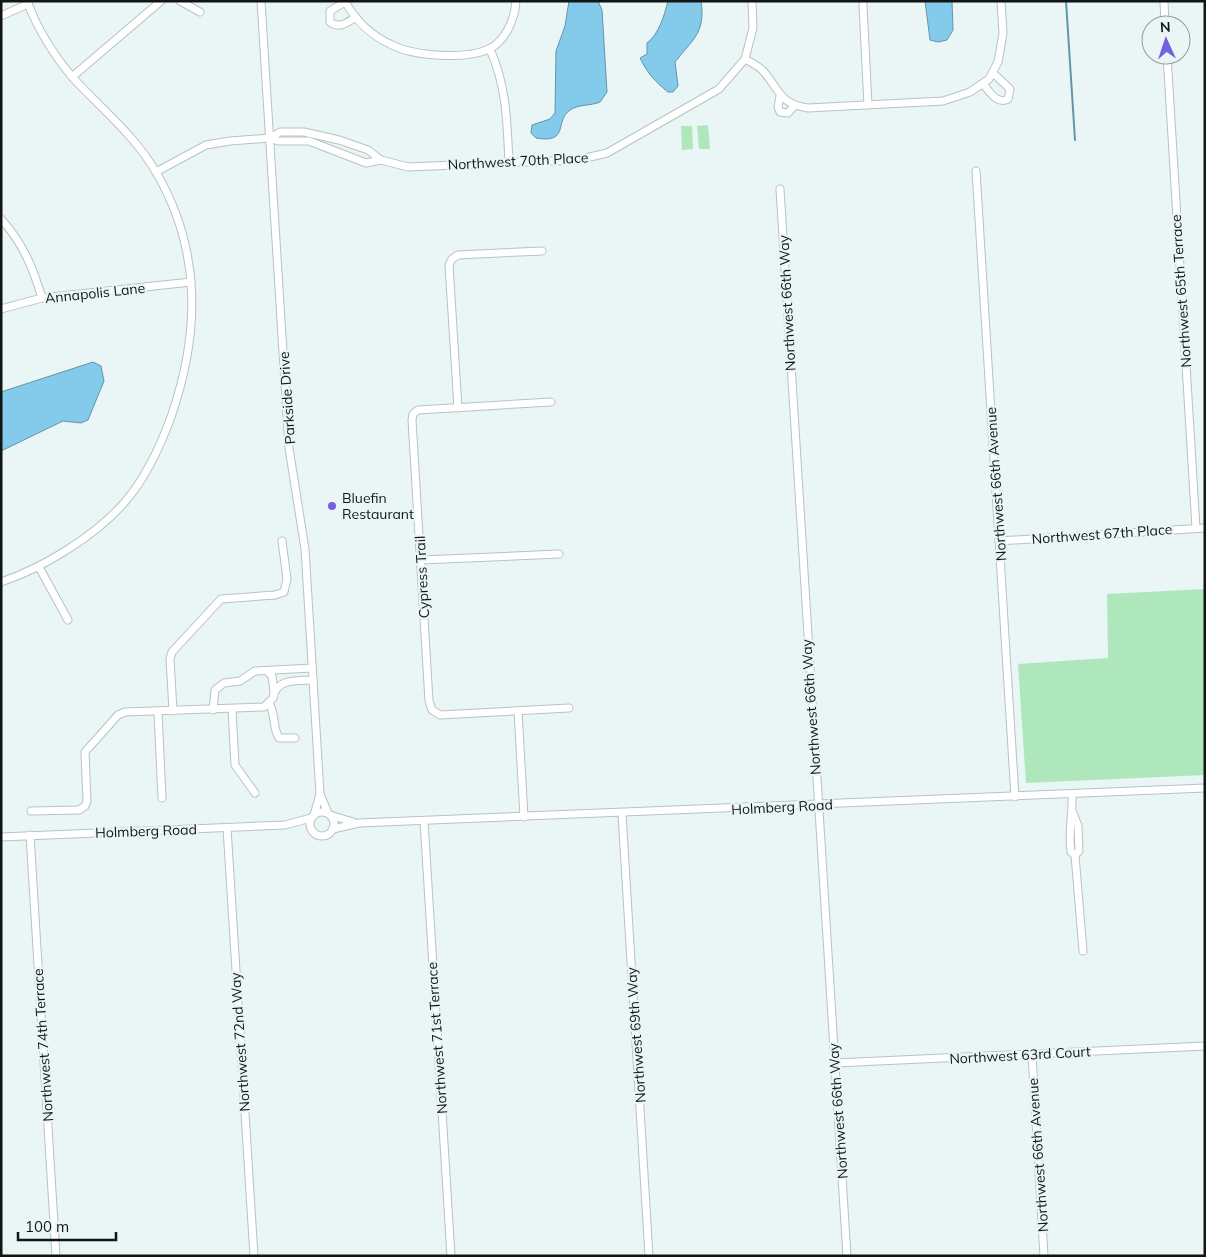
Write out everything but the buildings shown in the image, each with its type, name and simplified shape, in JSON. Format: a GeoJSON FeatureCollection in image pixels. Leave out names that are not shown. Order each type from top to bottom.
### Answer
{"type":"FeatureCollection","features":[{"type":"Feature","properties":{"kind":"street"},"geometry":{"type":"LineString","coordinates":[[72,77],[160,1]]}},
{"type":"Feature","properties":{"kind":"street"},"geometry":{"type":"LineString","coordinates":[[180,1],[200,12]]}},
{"type":"Feature","properties":{"kind":"street","name":"Parkside Drive"},"geometry":{"type":"LineString","coordinates":[[261,1],[290,448],[305,549],[320,794],[329,814]]}},
{"type":"Feature","properties":{"kind":"street"},"geometry":{"type":"LineString","coordinates":[[356,17],[342,25],[330,22],[330,12],[345,1],[350,11],[356,17],[392,45],[411,52],[434,55],[475,53],[490,49],[509,29],[516,2]]}},
{"type":"Feature","properties":{"kind":"street"},"geometry":{"type":"LineString","coordinates":[[752,1],[753,28],[745,59],[760,67],[780,96],[795,105],[808,108],[943,101],[957,98],[988,79],[1002,49],[1001,1]]}},
{"type":"Feature","properties":{"kind":"street"},"geometry":{"type":"LineString","coordinates":[[1164,1],[1165,15]]}},
{"type":"Feature","properties":{"kind":"street"},"geometry":{"type":"LineString","coordinates":[[1,16],[27,3],[55,54],[72,77],[133,140],[156,172],[180,226],[188,256],[193,314],[185,373],[166,432],[154,458],[124,503],[107,520],[39,567],[1,582]]}},
{"type":"Feature","properties":{"kind":"street"},"geometry":{"type":"LineString","coordinates":[[863,5],[868,105]]}},
{"type":"Feature","properties":{"kind":"street"},"geometry":{"type":"LineString","coordinates":[[490,49],[501,73],[506,95],[509,164]]}},
{"type":"Feature","properties":{"kind":"street","name":"Northwest 70th Place"},"geometry":{"type":"LineString","coordinates":[[270,138],[280,132],[304,132],[339,140],[361,148],[381,160],[408,167],[577,160],[608,153],[697,104],[719,89],[745,59]]}},
{"type":"Feature","properties":{"kind":"street","name":"Northwest 65th Terrace"},"geometry":{"type":"LineString","coordinates":[[1168,65],[1196,528]]}},
{"type":"Feature","properties":{"kind":"street"},"geometry":{"type":"LineString","coordinates":[[780,96],[778,107],[780,112],[788,113],[795,105]]}},
{"type":"Feature","properties":{"kind":"street"},"geometry":{"type":"LineString","coordinates":[[156,172],[206,145],[270,138]]}},
{"type":"Feature","properties":{"kind":"street","name":"Northwest 70th Place"},"geometry":{"type":"LineString","coordinates":[[270,138],[278,141],[309,141],[366,163],[381,160]]}},
{"type":"Feature","properties":{"kind":"street"},"geometry":{"type":"LineString","coordinates":[[336,150],[339,140]]}},
{"type":"Feature","properties":{"kind":"street"},"geometry":{"type":"LineString","coordinates":[[356,159],[361,148]]}},
{"type":"Feature","properties":{"kind":"street","name":"Northwest 66th Avenue"},"geometry":{"type":"LineString","coordinates":[[976,171],[1015,797]]}},
{"type":"Feature","properties":{"kind":"street","name":"Northwest 66th Way"},"geometry":{"type":"LineString","coordinates":[[780,188],[817,805],[847,1256]]}},
{"type":"Feature","properties":{"kind":"street"},"geometry":{"type":"LineString","coordinates":[[1,219],[23,248],[33,267],[42,298]]}},
{"type":"Feature","properties":{"kind":"street"},"geometry":{"type":"LineString","coordinates":[[542,251],[458,255],[452,259],[449,265],[458,408],[551,402]]}},
{"type":"Feature","properties":{"kind":"street","name":"Annapolis Lane"},"geometry":{"type":"LineString","coordinates":[[1,309],[42,298],[191,282]]}},
{"type":"Feature","properties":{"kind":"street","name":"Cypress Trail"},"geometry":{"type":"LineString","coordinates":[[458,408],[418,410],[412,420],[429,701],[432,710],[440,715],[518,711]]}},
{"type":"Feature","properties":{"kind":"street","name":"Northwest 67th Place"},"geometry":{"type":"LineString","coordinates":[[1000,541],[1205,528]]}},
{"type":"Feature","properties":{"kind":"street"},"geometry":{"type":"LineString","coordinates":[[173,711],[170,659],[176,645],[221,600],[275,595],[284,592],[287,579],[282,542]]}},
{"type":"Feature","properties":{"kind":"street"},"geometry":{"type":"LineString","coordinates":[[421,560],[559,554]]}},
{"type":"Feature","properties":{"kind":"street"},"geometry":{"type":"LineString","coordinates":[[39,567],[68,620]]}},
{"type":"Feature","properties":{"kind":"street"},"geometry":{"type":"LineString","coordinates":[[213,710],[213,695],[219,686],[240,681],[255,671],[312,668]]}},
{"type":"Feature","properties":{"kind":"street"},"geometry":{"type":"LineString","coordinates":[[266,671],[272,676],[274,692]]}},
{"type":"Feature","properties":{"kind":"street"},"geometry":{"type":"LineString","coordinates":[[32,811],[79,810],[85,806],[87,801],[85,752],[89,744],[118,714],[125,712],[213,710],[264,706],[269,703],[274,692],[281,684],[288,681],[313,680]]}},
{"type":"Feature","properties":{"kind":"street"},"geometry":{"type":"LineString","coordinates":[[269,703],[274,710],[276,734],[279,738],[295,738]]}},
{"type":"Feature","properties":{"kind":"street"},"geometry":{"type":"LineString","coordinates":[[524,817],[518,711],[569,708]]}},
{"type":"Feature","properties":{"kind":"street"},"geometry":{"type":"LineString","coordinates":[[232,709],[235,765],[255,793]]}},
{"type":"Feature","properties":{"kind":"street"},"geometry":{"type":"LineString","coordinates":[[158,712],[162,798]]}},
{"type":"Feature","properties":{"kind":"street","name":"Holmberg Road"},"geometry":{"type":"LineString","coordinates":[[333,829],[359,823],[622,814],[1205,788]]}},
{"type":"Feature","properties":{"kind":"street","name":"Parkside Drive"},"geometry":{"type":"LineString","coordinates":[[312,816],[320,794]]}},
{"type":"Feature","properties":{"kind":"street"},"geometry":{"type":"LineString","coordinates":[[1072,794],[1073,813],[1069,827],[1071,852],[1075,855],[1083,951]]}},
{"type":"Feature","properties":{"kind":"street"},"geometry":{"type":"LineString","coordinates":[[320,812],[329,814],[334,821],[333,829],[325,836],[317,836],[311,831],[309,824],[312,816],[320,812]]}},
{"type":"Feature","properties":{"kind":"street","name":"Holmberg Road"},"geometry":{"type":"LineString","coordinates":[[329,814],[359,823]]}},
{"type":"Feature","properties":{"kind":"street","name":"Northwest 69th Way"},"geometry":{"type":"LineString","coordinates":[[622,814],[650,1256]]}},
{"type":"Feature","properties":{"kind":"street","name":"Holmberg Road"},"geometry":{"type":"LineString","coordinates":[[1,837],[291,824],[312,816]]}},
{"type":"Feature","properties":{"kind":"street","name":"Northwest 71st Terrace"},"geometry":{"type":"LineString","coordinates":[[424,821],[451,1256]]}},
{"type":"Feature","properties":{"kind":"street","name":"Holmberg Road"},"geometry":{"type":"LineString","coordinates":[[291,824],[311,831]]}},
{"type":"Feature","properties":{"kind":"street","name":"Northwest 72nd Way"},"geometry":{"type":"LineString","coordinates":[[227,828],[254,1256]]}},
{"type":"Feature","properties":{"kind":"street","name":"Northwest 74th Terrace"},"geometry":{"type":"LineString","coordinates":[[30,835],[56,1256]]}},
{"type":"Feature","properties":{"kind":"street","name":"Northwest 63rd Court"},"geometry":{"type":"LineString","coordinates":[[835,1063],[1205,1046]]}},
{"type":"Feature","properties":{"kind":"street","name":"Northwest 66th Avenue"},"geometry":{"type":"LineString","coordinates":[[1032,1054],[1044,1256]]}},
{"type":"Feature","properties":{"kind":"green space"},"geometry":{"type":"Polygon","coordinates":[[[708,125],[710,149],[699,149],[697,126],[708,125]]]}},
{"type":"Feature","properties":{"kind":"green space"},"geometry":{"type":"Polygon","coordinates":[[[681,126],[692,126],[693,149],[682,150],[681,126]]]}},
{"type":"Feature","properties":{"kind":"green space"},"geometry":{"type":"Polygon","coordinates":[[[1205,589],[1205,775],[1026,783],[1018,664],[1108,658],[1107,594],[1205,589]]]}},
{"type":"Feature","properties":{"kind":"water"},"geometry":{"type":"Polygon","coordinates":[[[569,1],[598,1],[602,10],[607,92],[600,102],[570,110],[565,115],[557,135],[553,138],[536,138],[531,133],[532,125],[550,119],[555,113],[556,51],[565,26],[569,1]]]}},
{"type":"Feature","properties":{"kind":"water"},"geometry":{"type":"Polygon","coordinates":[[[668,1],[701,1],[702,12],[696,35],[675,62],[678,86],[673,92],[668,92],[655,80],[640,58],[647,54],[647,43],[658,30],[668,1]]]}},
{"type":"Feature","properties":{"kind":"water"},"geometry":{"type":"Polygon","coordinates":[[[925,1],[952,1],[953,30],[947,40],[938,42],[930,40],[925,1]]]}},
{"type":"Feature","properties":{"kind":"water"},"geometry":{"type":"Polygon","coordinates":[[[93,362],[101,366],[104,381],[88,420],[81,423],[63,421],[1,451],[1,392],[93,362]]]}},
{"type":"Feature","properties":{"kind":"waterway"},"geometry":{"type":"LineString","coordinates":[[1066,1],[1075,140]]}},
{"type":"Feature","properties":{"kind":"place","name":"Bluefin Restaurant"},"geometry":{"type":"Point","coordinates":[332,506]}}]}
